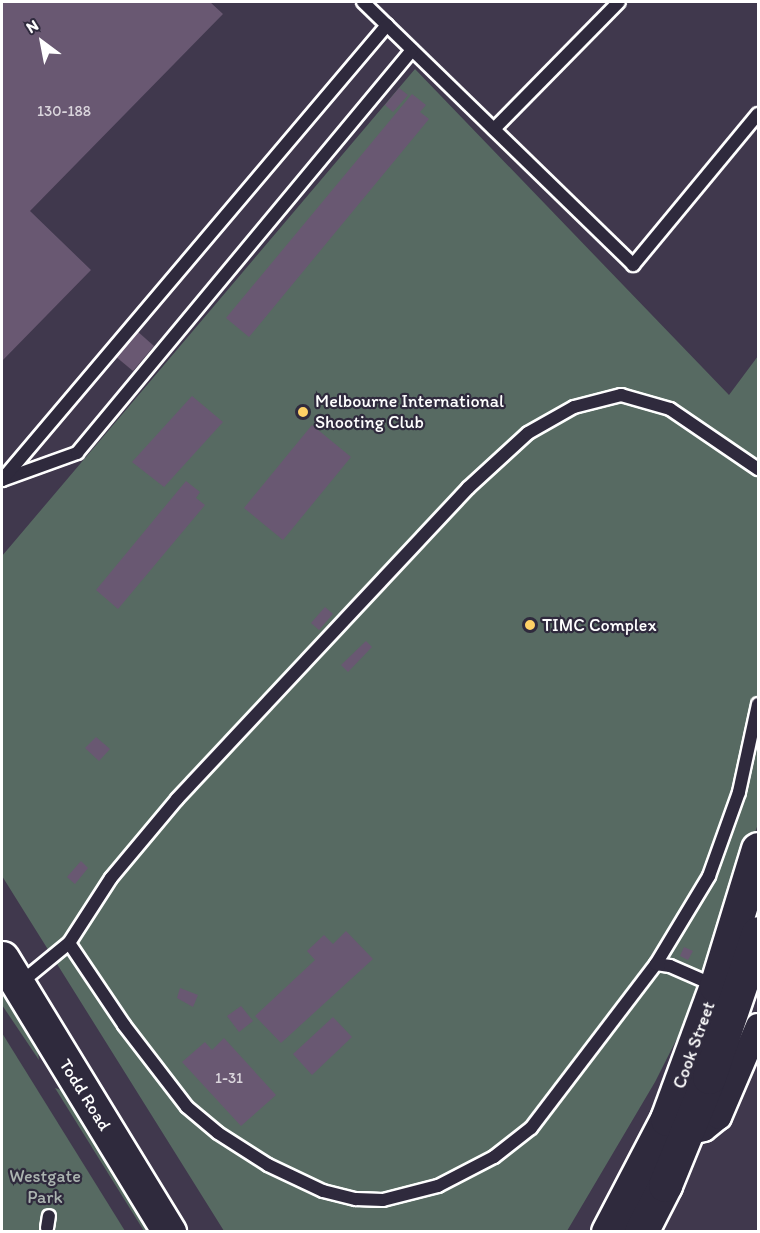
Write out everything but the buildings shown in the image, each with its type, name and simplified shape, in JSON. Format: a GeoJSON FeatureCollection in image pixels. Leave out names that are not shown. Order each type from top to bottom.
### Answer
{"type":"FeatureCollection","features":[{"type":"Feature","properties":{"kind":"main road","name":"Cook Street"},"geometry":{"type":"LineString","coordinates":[[608,1232],[667,1119],[716,986],[759,849]]}},
{"type":"Feature","properties":{"kind":"main road","name":"Cook Street"},"geometry":{"type":"LineString","coordinates":[[641,1232],[687,1133],[759,933]]}},
{"type":"Feature","properties":{"kind":"main road","name":"Todd Road"},"geometry":{"type":"LineString","coordinates":[[10,971],[169,1232]]}},
{"type":"Feature","properties":{"kind":"street"},"geometry":{"type":"LineString","coordinates":[[687,1133],[704,1129],[718,1117],[759,1026]]}},
{"type":"Feature","properties":{"kind":"lane"},"geometry":{"type":"LineString","coordinates":[[363,2],[633,264],[759,114]]}},
{"type":"Feature","properties":{"kind":"lane"},"geometry":{"type":"LineString","coordinates":[[494,129],[619,2]]}},
{"type":"Feature","properties":{"kind":"lane"},"geometry":{"type":"LineString","coordinates":[[2,481],[387,25]]}},
{"type":"Feature","properties":{"kind":"lane"},"geometry":{"type":"LineString","coordinates":[[2,481],[77,453],[412,50]]}},
{"type":"Feature","properties":{"kind":"lane"},"geometry":{"type":"LineString","coordinates":[[10,971],[69,943],[111,878],[177,799],[468,488],[528,433],[574,407],[621,395],[670,409],[759,469]]}},
{"type":"Feature","properties":{"kind":"lane"},"geometry":{"type":"LineString","coordinates":[[69,943],[124,1025],[188,1107],[218,1133],[268,1165],[323,1191],[356,1199],[383,1200],[438,1186],[516,1141],[548,1109],[656,964],[709,876],[739,792],[759,704]]}},
{"type":"Feature","properties":{"kind":"lane"},"geometry":{"type":"LineString","coordinates":[[656,964],[670,966],[716,986]]}},
{"type":"Feature","properties":{"kind":"green space","name":"TIMC Complex"},"geometry":{"type":"Polygon","coordinates":[[[415,69],[729,395],[758,356],[758,824],[696,1001],[655,1082],[567,1231],[224,1231],[2,876],[2,556],[415,69]]]}},
{"type":"Feature","properties":{"kind":"green space"},"geometry":{"type":"Polygon","coordinates":[[[2,986],[36,1042],[39,1060],[2,1005],[2,986]]]}},
{"type":"Feature","properties":{"kind":"green space","name":"Westgate Park"},"geometry":{"type":"Polygon","coordinates":[[[2,1033],[125,1231],[2,1231],[2,1033]]]}},
{"type":"Feature","properties":{"kind":"green space"},"geometry":{"type":"Polygon","coordinates":[[[55,1088],[67,1092],[154,1231],[144,1231],[55,1088]]]}},
{"type":"Feature","properties":{"kind":"place","name":"Melbourne International Shooting Club"},"geometry":{"type":"Point","coordinates":[303,412]}},
{"type":"Feature","properties":{"kind":"place","name":"TIMC Complex"},"geometry":{"type":"Point","coordinates":[530,625]}}]}
